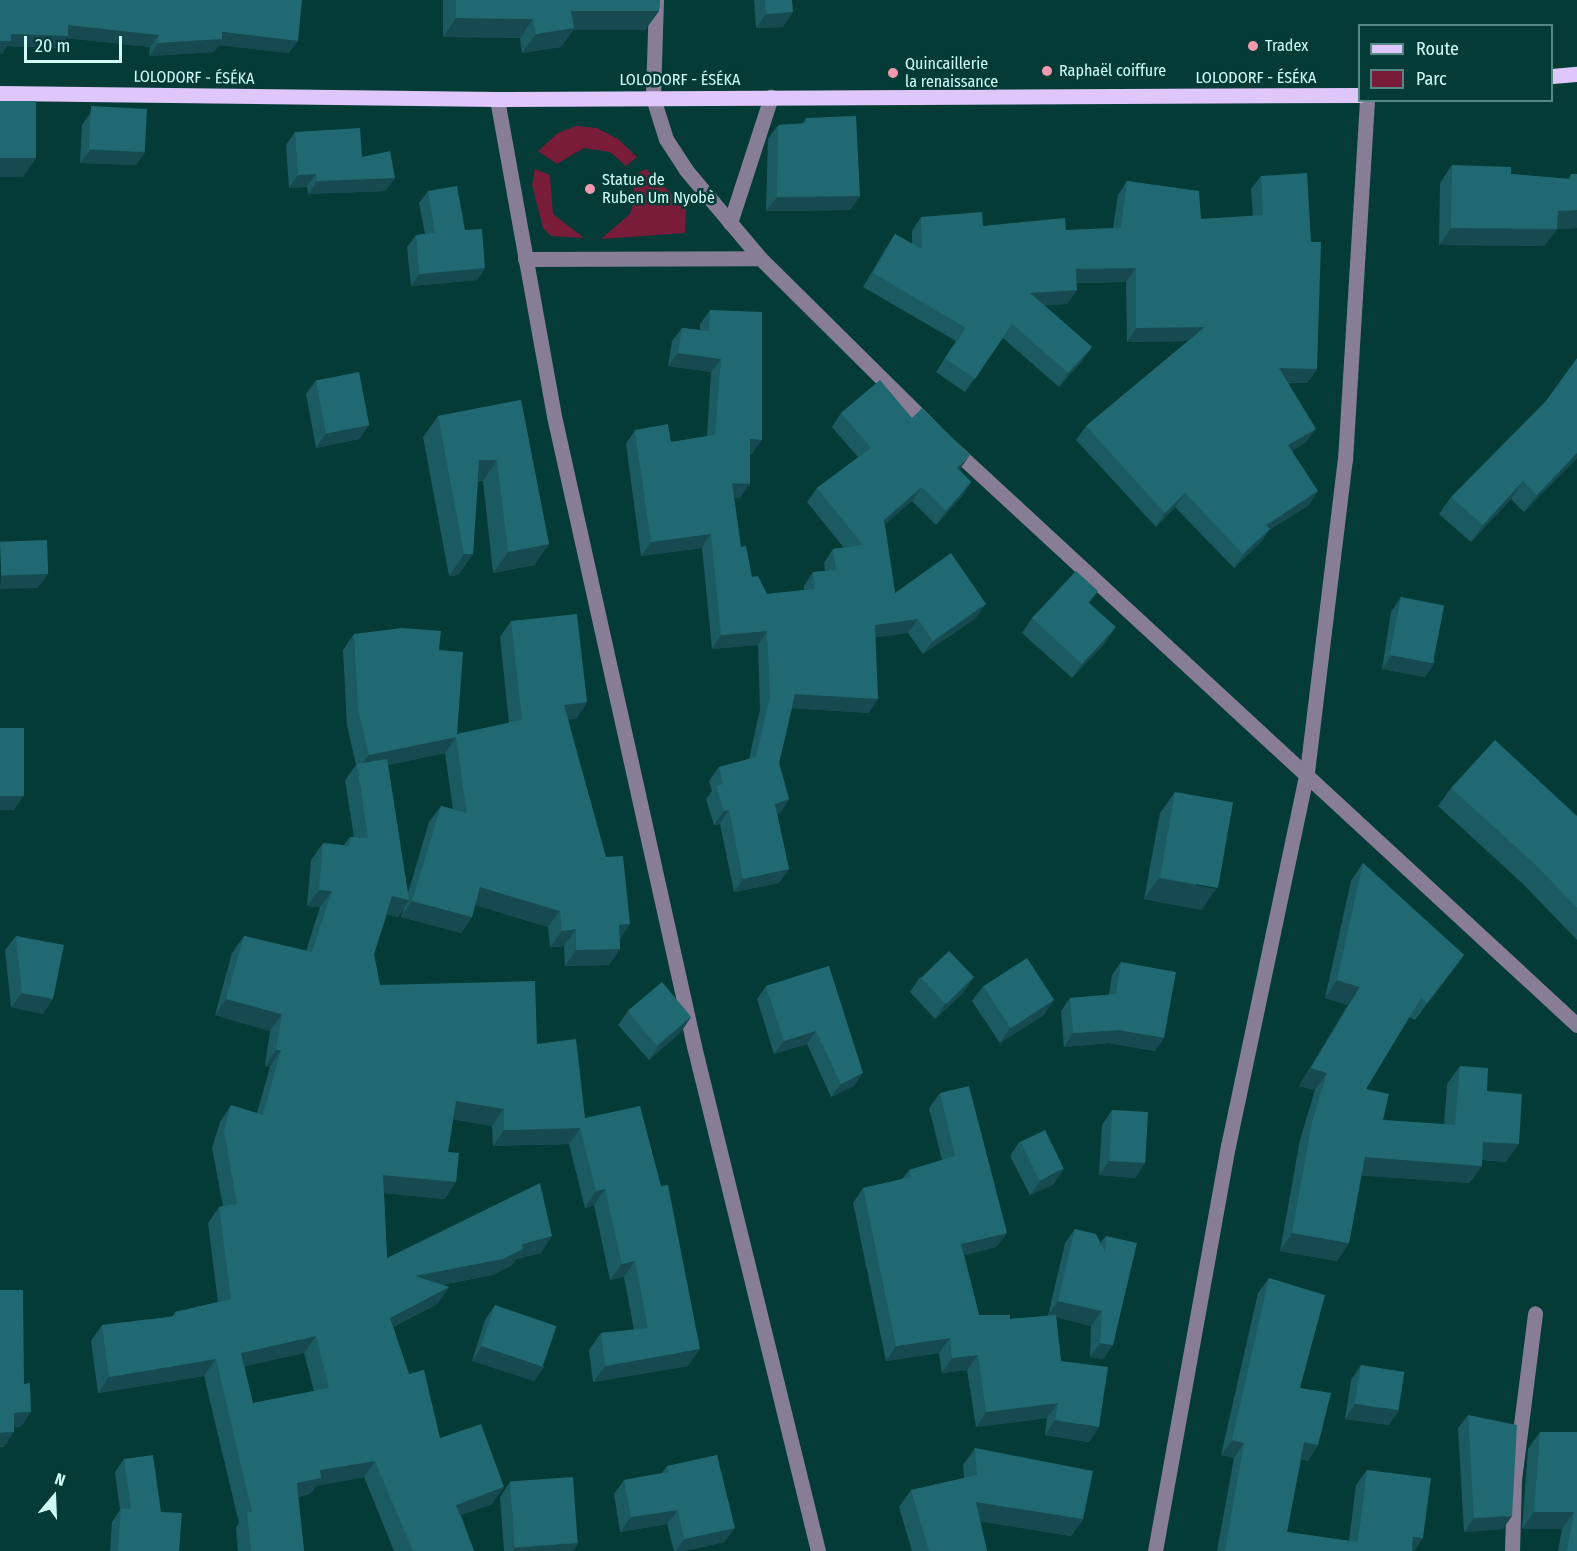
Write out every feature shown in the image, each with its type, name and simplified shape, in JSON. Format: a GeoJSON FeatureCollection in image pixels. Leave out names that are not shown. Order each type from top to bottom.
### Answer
{"type":"FeatureCollection","features":[{"type":"Feature","properties":{"kind":"main road"},"geometry":{"type":"LineString","coordinates":[[1553,76],[1577,74]]}},
{"type":"Feature","properties":{"kind":"main road","name":"LOLODORF - ÉSÉKA"},"geometry":{"type":"LineString","coordinates":[[0,93],[497,99],[1358,95]]}},
{"type":"Feature","properties":{"kind":"street"},"geometry":{"type":"LineString","coordinates":[[656,0],[653,98],[666,139],[730,223],[760,258],[992,488],[1307,772],[1577,1026]]}},
{"type":"Feature","properties":{"kind":"street"},"geometry":{"type":"LineString","coordinates":[[730,223],[771,97]]}},
{"type":"Feature","properties":{"kind":"street"},"geometry":{"type":"LineString","coordinates":[[497,99],[554,416],[694,1046],[818,1551]]}},
{"type":"Feature","properties":{"kind":"street"},"geometry":{"type":"LineString","coordinates":[[1155,1551],[1219,1192],[1307,772],[1345,460],[1367,102]]}},
{"type":"Feature","properties":{"kind":"street"},"geometry":{"type":"LineString","coordinates":[[525,259],[760,258]]}},
{"type":"Feature","properties":{"kind":"street"},"geometry":{"type":"LineString","coordinates":[[1512,1551],[1514,1480],[1535,1313]]}},
{"type":"Feature","properties":{"kind":"green space"},"geometry":{"type":"Polygon","coordinates":[[[576,126],[597,128],[618,139],[637,157],[626,166],[610,152],[584,148],[557,164],[538,151],[558,133],[576,126]]]}},
{"type":"Feature","properties":{"kind":"green space"},"geometry":{"type":"Polygon","coordinates":[[[535,169],[550,175],[553,214],[584,238],[551,236],[543,228],[532,185],[535,169]]]}},
{"type":"Feature","properties":{"kind":"green space"},"geometry":{"type":"Polygon","coordinates":[[[646,169],[686,208],[685,233],[601,239],[630,214],[635,199],[632,176],[646,169]]]}},
{"type":"Feature","properties":{"kind":"building"},"geometry":{"type":"Polygon","coordinates":[[[0,0],[302,0],[298,41],[222,32],[222,39],[158,43],[159,35],[68,25],[68,36],[11,34],[11,41],[0,41],[0,0]]]}},
{"type":"Feature","properties":{"kind":"building"},"geometry":{"type":"Polygon","coordinates":[[[456,0],[660,0],[659,11],[571,11],[574,28],[536,34],[533,19],[456,18],[456,0]]]}},
{"type":"Feature","properties":{"kind":"building"},"geometry":{"type":"Polygon","coordinates":[[[765,0],[792,0],[793,12],[766,14],[765,0]]]}},
{"type":"Feature","properties":{"kind":"building"},"geometry":{"type":"Polygon","coordinates":[[[0,101],[36,101],[36,158],[0,158],[0,101]]]}},
{"type":"Feature","properties":{"kind":"building"},"geometry":{"type":"Polygon","coordinates":[[[91,106],[147,109],[145,152],[89,149],[91,106]]]}},
{"type":"Feature","properties":{"kind":"building"},"geometry":{"type":"Polygon","coordinates":[[[856,116],[860,196],[777,197],[778,125],[806,123],[806,118],[856,116]]]}},
{"type":"Feature","properties":{"kind":"building"},"geometry":{"type":"Polygon","coordinates":[[[360,128],[362,157],[390,151],[395,178],[317,181],[316,174],[298,175],[295,132],[360,128]]]}},
{"type":"Feature","properties":{"kind":"building"},"geometry":{"type":"Polygon","coordinates":[[[1452,165],[1511,167],[1511,174],[1571,179],[1571,174],[1577,174],[1577,210],[1558,211],[1557,229],[1451,228],[1452,165]]]}},
{"type":"Feature","properties":{"kind":"building"},"geometry":{"type":"Polygon","coordinates":[[[1307,173],[1311,242],[1321,242],[1317,369],[1279,368],[1316,429],[1288,445],[1318,491],[1266,525],[1270,529],[1243,554],[1185,493],[1165,513],[1086,426],[1205,327],[1136,328],[1136,268],[1076,269],[1077,290],[1030,293],[1092,347],[1068,373],[1012,324],[975,379],[945,358],[966,328],[873,273],[895,234],[922,249],[921,217],[982,212],[983,226],[1065,218],[1066,230],[1121,228],[1127,181],[1199,191],[1201,219],[1263,215],[1261,176],[1307,173]]]}},
{"type":"Feature","properties":{"kind":"building"},"geometry":{"type":"Polygon","coordinates":[[[457,186],[465,230],[482,229],[485,268],[419,274],[416,235],[435,233],[428,191],[457,186]]]}},
{"type":"Feature","properties":{"kind":"building"},"geometry":{"type":"Polygon","coordinates":[[[710,310],[762,312],[762,440],[750,439],[750,484],[732,483],[741,547],[746,546],[752,577],[758,576],[767,594],[815,589],[813,572],[836,570],[833,549],[863,545],[817,488],[871,448],[841,413],[880,380],[912,418],[922,408],[970,455],[957,468],[971,482],[946,511],[922,487],[884,520],[895,593],[951,553],[986,604],[933,641],[918,619],[875,625],[878,699],[795,694],[779,763],[789,799],[775,804],[789,869],[743,879],[729,810],[724,811],[716,786],[723,784],[719,767],[756,757],[770,697],[767,631],[721,635],[711,534],[651,542],[635,430],[668,424],[671,442],[715,435],[721,359],[678,353],[682,328],[709,331],[710,310]]]}},
{"type":"Feature","properties":{"kind":"building"},"geometry":{"type":"Polygon","coordinates":[[[1577,358],[1577,453],[1537,495],[1523,481],[1483,525],[1451,497],[1546,401],[1577,358]]]}},
{"type":"Feature","properties":{"kind":"building"},"geometry":{"type":"Polygon","coordinates":[[[359,372],[369,425],[326,433],[316,380],[359,372]]]}},
{"type":"Feature","properties":{"kind":"building"},"geometry":{"type":"Polygon","coordinates":[[[521,400],[549,544],[508,552],[497,460],[479,460],[473,554],[464,554],[438,416],[521,400]]]}},
{"type":"Feature","properties":{"kind":"building"},"geometry":{"type":"Polygon","coordinates":[[[47,540],[48,574],[1,576],[0,542],[47,540]]]}},
{"type":"Feature","properties":{"kind":"building"},"geometry":{"type":"Polygon","coordinates":[[[1076,571],[1098,591],[1088,602],[1116,627],[1082,664],[1032,618],[1076,571]]]}},
{"type":"Feature","properties":{"kind":"building"},"geometry":{"type":"Polygon","coordinates":[[[1401,597],[1444,605],[1433,663],[1390,655],[1401,597]]]}},
{"type":"Feature","properties":{"kind":"building"},"geometry":{"type":"Polygon","coordinates":[[[577,614],[587,702],[564,705],[606,857],[623,856],[630,924],[619,925],[620,949],[576,950],[576,929],[562,931],[560,911],[480,887],[472,917],[412,901],[441,806],[467,813],[456,737],[369,755],[358,709],[354,634],[402,628],[441,631],[439,650],[463,652],[457,734],[522,720],[511,621],[577,614]]]}},
{"type":"Feature","properties":{"kind":"building"},"geometry":{"type":"Polygon","coordinates":[[[0,728],[24,728],[24,796],[0,796],[0,728]]]}},
{"type":"Feature","properties":{"kind":"building"},"geometry":{"type":"Polygon","coordinates":[[[1495,740],[1577,816],[1577,908],[1536,865],[1451,788],[1495,740]]]}},
{"type":"Feature","properties":{"kind":"building"},"geometry":{"type":"Polygon","coordinates":[[[387,759],[409,900],[392,896],[374,954],[380,985],[535,981],[537,1044],[576,1039],[585,1118],[640,1106],[661,1186],[668,1185],[700,1349],[605,1366],[601,1333],[648,1328],[635,1261],[622,1264],[605,1189],[596,1191],[580,1128],[504,1130],[504,1109],[456,1101],[448,1152],[459,1153],[456,1182],[383,1175],[387,1258],[540,1183],[552,1236],[522,1244],[523,1249],[503,1259],[415,1276],[449,1287],[390,1318],[409,1374],[424,1370],[440,1438],[481,1424],[504,1487],[456,1505],[474,1551],[413,1551],[375,1461],[320,1470],[321,1478],[297,1483],[304,1551],[251,1551],[247,1512],[252,1512],[216,1359],[109,1377],[102,1325],[176,1316],[175,1312],[231,1299],[219,1207],[237,1204],[224,1131],[231,1105],[263,1115],[281,1050],[276,1050],[282,1014],[226,999],[244,936],[312,952],[332,891],[319,890],[323,843],[349,846],[350,837],[368,838],[357,764],[387,759]],[[316,1336],[241,1353],[253,1403],[329,1388],[316,1336]]]}},
{"type":"Feature","properties":{"kind":"building"},"geometry":{"type":"Polygon","coordinates":[[[1175,792],[1233,802],[1218,888],[1160,878],[1175,792]]]}},
{"type":"Feature","properties":{"kind":"building"},"geometry":{"type":"Polygon","coordinates":[[[1363,863],[1464,955],[1427,1003],[1421,998],[1366,1089],[1389,1094],[1383,1120],[1455,1125],[1460,1066],[1488,1068],[1487,1091],[1522,1094],[1519,1144],[1483,1142],[1482,1166],[1365,1157],[1349,1243],[1292,1233],[1312,1122],[1327,1073],[1311,1068],[1360,987],[1337,980],[1363,863]]]}},
{"type":"Feature","properties":{"kind":"building"},"geometry":{"type":"Polygon","coordinates":[[[16,936],[64,945],[53,999],[22,993],[16,936]]]}},
{"type":"Feature","properties":{"kind":"building"},"geometry":{"type":"Polygon","coordinates":[[[949,951],[974,977],[946,1004],[921,978],[949,951]]]}},
{"type":"Feature","properties":{"kind":"building"},"geometry":{"type":"Polygon","coordinates":[[[1027,958],[1054,1000],[1011,1028],[983,986],[1027,958]]]}},
{"type":"Feature","properties":{"kind":"building"},"geometry":{"type":"Polygon","coordinates":[[[1121,962],[1176,972],[1164,1038],[1119,1030],[1073,1033],[1070,998],[1116,994],[1121,962]]]}},
{"type":"Feature","properties":{"kind":"building"},"geometry":{"type":"Polygon","coordinates":[[[829,966],[863,1073],[841,1084],[816,1031],[784,1041],[766,986],[829,966]]]}},
{"type":"Feature","properties":{"kind":"building"},"geometry":{"type":"Polygon","coordinates":[[[662,982],[691,1016],[656,1045],[628,1011],[662,982]]]}},
{"type":"Feature","properties":{"kind":"building"},"geometry":{"type":"Polygon","coordinates":[[[969,1086],[1007,1233],[961,1244],[979,1315],[1010,1315],[1010,1319],[1056,1315],[1061,1361],[1108,1367],[1099,1427],[1055,1420],[1058,1403],[986,1412],[978,1355],[952,1358],[950,1338],[896,1346],[863,1188],[911,1177],[909,1170],[955,1156],[940,1093],[969,1086]]]}},
{"type":"Feature","properties":{"kind":"building"},"geometry":{"type":"Polygon","coordinates":[[[1112,1110],[1148,1112],[1145,1163],[1109,1161],[1112,1110]]]}},
{"type":"Feature","properties":{"kind":"building"},"geometry":{"type":"Polygon","coordinates":[[[1045,1130],[1064,1169],[1040,1180],[1021,1142],[1045,1130]]]}},
{"type":"Feature","properties":{"kind":"building"},"geometry":{"type":"Polygon","coordinates":[[[1075,1229],[1096,1234],[1105,1252],[1106,1236],[1137,1243],[1113,1345],[1100,1343],[1102,1311],[1058,1301],[1075,1229]]]}},
{"type":"Feature","properties":{"kind":"building"},"geometry":{"type":"Polygon","coordinates":[[[1269,1278],[1325,1295],[1300,1388],[1331,1393],[1318,1445],[1304,1442],[1287,1532],[1358,1542],[1367,1470],[1431,1478],[1423,1538],[1413,1537],[1412,1551],[1225,1551],[1244,1443],[1232,1440],[1269,1278]]]}},
{"type":"Feature","properties":{"kind":"building"},"geometry":{"type":"Polygon","coordinates":[[[0,1290],[23,1290],[24,1384],[30,1383],[31,1412],[14,1413],[14,1432],[0,1433],[0,1290]]]}},
{"type":"Feature","properties":{"kind":"building"},"geometry":{"type":"Polygon","coordinates":[[[495,1305],[556,1326],[542,1367],[481,1346],[495,1305]]]}},
{"type":"Feature","properties":{"kind":"building"},"geometry":{"type":"Polygon","coordinates":[[[1361,1365],[1404,1372],[1398,1410],[1355,1404],[1361,1365]]]}},
{"type":"Feature","properties":{"kind":"building"},"geometry":{"type":"Polygon","coordinates":[[[1468,1415],[1517,1425],[1512,1516],[1474,1518],[1468,1415]]]}},
{"type":"Feature","properties":{"kind":"building"},"geometry":{"type":"Polygon","coordinates":[[[1540,1432],[1577,1432],[1577,1551],[1567,1551],[1574,1512],[1534,1512],[1540,1432]]]}},
{"type":"Feature","properties":{"kind":"building"},"geometry":{"type":"Polygon","coordinates":[[[975,1448],[1093,1471],[1083,1519],[976,1502],[987,1551],[929,1551],[911,1490],[977,1475],[975,1448]]]}},
{"type":"Feature","properties":{"kind":"building"},"geometry":{"type":"Polygon","coordinates":[[[153,1455],[161,1512],[182,1513],[179,1551],[118,1551],[121,1509],[131,1509],[124,1459],[153,1455]]]}},
{"type":"Feature","properties":{"kind":"building"},"geometry":{"type":"Polygon","coordinates":[[[717,1455],[735,1528],[684,1539],[678,1510],[631,1517],[624,1480],[669,1472],[667,1466],[717,1455]]]}},
{"type":"Feature","properties":{"kind":"building"},"geometry":{"type":"Polygon","coordinates":[[[573,1477],[578,1543],[515,1547],[510,1481],[573,1477]]]}},
{"type":"Feature","properties":{"kind":"place","name":"Tradex"},"geometry":{"type":"Point","coordinates":[1253,46]}},
{"type":"Feature","properties":{"kind":"place","name":"Raphaël coiffure"},"geometry":{"type":"Point","coordinates":[1047,71]}},
{"type":"Feature","properties":{"kind":"place","name":"Quincaillerie la renaissance"},"geometry":{"type":"Point","coordinates":[893,73]}},
{"type":"Feature","properties":{"kind":"place","name":"Statue de Ruben Um Nyobè"},"geometry":{"type":"Point","coordinates":[590,189]}}]}
